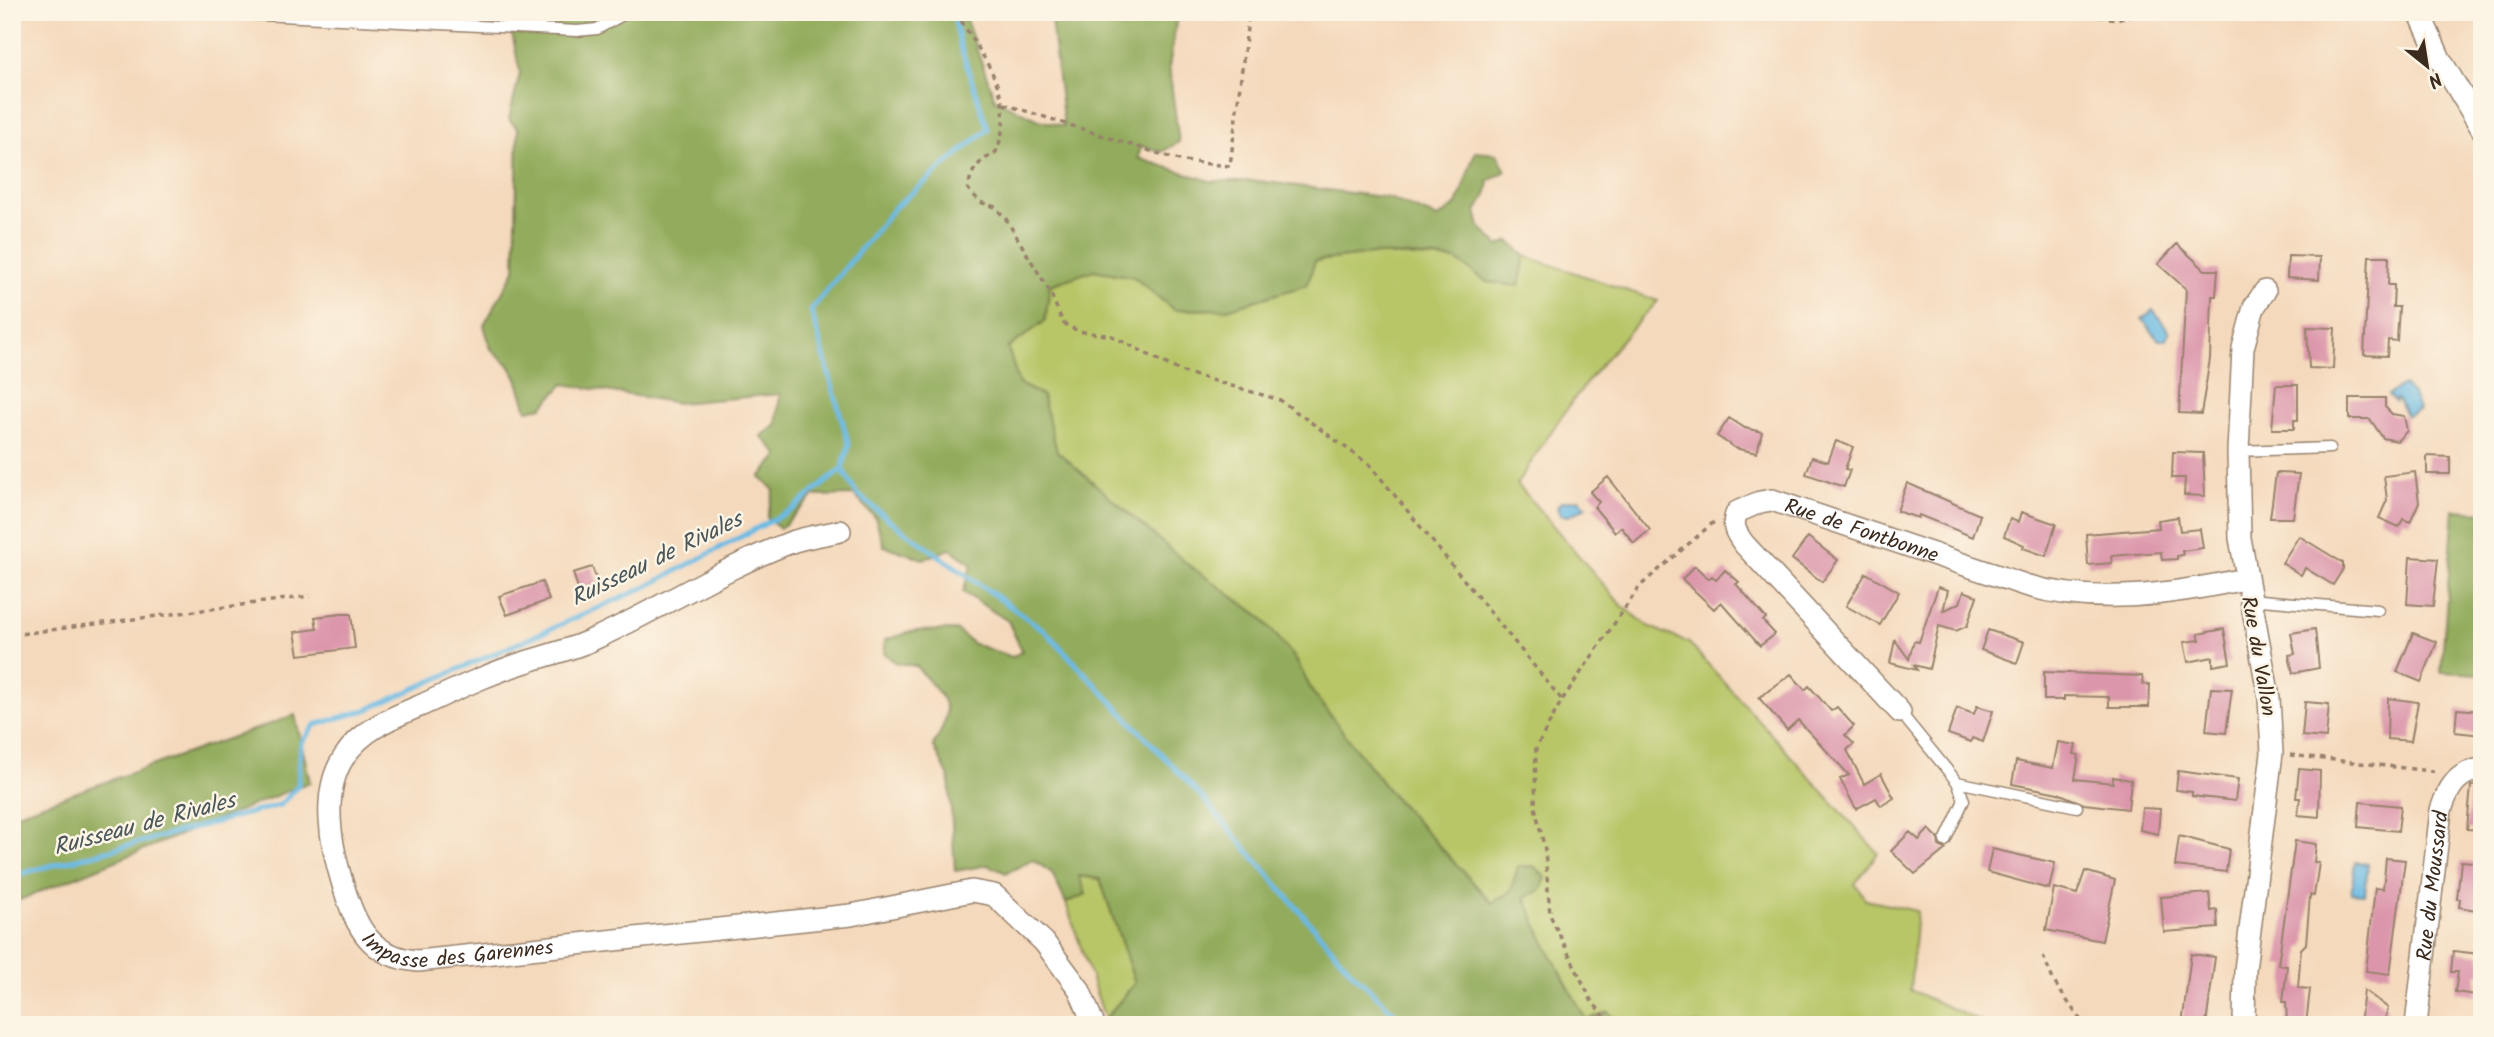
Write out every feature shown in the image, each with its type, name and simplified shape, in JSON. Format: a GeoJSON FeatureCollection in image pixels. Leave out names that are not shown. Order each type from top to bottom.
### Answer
{"type":"FeatureCollection","features":[{"type":"Feature","properties":{"kind":"street"},"geometry":{"type":"LineString","coordinates":[[2419,12],[2440,59],[2482,129]]}},
{"type":"Feature","properties":{"kind":"street","name":"Rue du Vallon"},"geometry":{"type":"LineString","coordinates":[[2245,1025],[2245,970],[2272,753],[2269,698],[2247,589],[2237,505],[2238,452],[2243,348],[2254,307],[2265,290]]}},
{"type":"Feature","properties":{"kind":"street","name":"Rue de Fontbonne"},"geometry":{"type":"LineString","coordinates":[[1737,512],[1772,500],[2025,585],[2066,596],[2124,596],[2247,589]]}},
{"type":"Feature","properties":{"kind":"street"},"geometry":{"type":"LineString","coordinates":[[1737,512],[1733,521],[1735,532],[1744,544],[1900,712]]}},
{"type":"Feature","properties":{"kind":"street","name":"Impasse des Garennes"},"geometry":{"type":"LineString","coordinates":[[840,531],[791,542],[743,562],[594,639],[487,676],[373,727],[343,757],[331,791],[330,812],[339,872],[354,914],[374,946],[399,959],[418,961],[851,915],[972,891],[983,892],[994,895],[1044,942],[1079,989],[1094,1025]]}},
{"type":"Feature","properties":{"kind":"street","name":"Rue du Moussard"},"geometry":{"type":"LineString","coordinates":[[2416,1025],[2439,822],[2446,795],[2472,772]]}},
{"type":"Feature","properties":{"kind":"lane"},"geometry":{"type":"LineString","coordinates":[[200,12],[577,31],[597,29],[628,12]]}},
{"type":"Feature","properties":{"kind":"lane"},"geometry":{"type":"LineString","coordinates":[[2238,452],[2330,448]]}},
{"type":"Feature","properties":{"kind":"lane"},"geometry":{"type":"LineString","coordinates":[[2247,589],[2378,610]]}},
{"type":"Feature","properties":{"kind":"lane"},"geometry":{"type":"LineString","coordinates":[[1900,712],[1957,782],[1964,800],[1945,841]]}},
{"type":"Feature","properties":{"kind":"lane"},"geometry":{"type":"LineString","coordinates":[[1957,782],[2077,807]]}},
{"type":"Feature","properties":{"kind":"path"},"geometry":{"type":"LineString","coordinates":[[956,12],[1000,89],[1004,104],[1005,121],[996,152],[981,160],[971,173],[968,189],[980,201],[995,207],[1006,219],[1050,292],[1063,323],[1078,331],[1112,336],[1180,371],[1280,400],[1370,465],[1562,700]]}},
{"type":"Feature","properties":{"kind":"path"},"geometry":{"type":"LineString","coordinates":[[1004,104],[1182,161],[1230,166],[1248,12]]}},
{"type":"Feature","properties":{"kind":"path"},"geometry":{"type":"LineString","coordinates":[[2068,12],[2116,19],[2152,12]]}},
{"type":"Feature","properties":{"kind":"path"},"geometry":{"type":"LineString","coordinates":[[1611,1025],[1591,1000],[1550,915],[1545,850],[1535,807],[1536,748],[1562,700],[1640,586],[1709,524],[1737,512]]}},
{"type":"Feature","properties":{"kind":"path"},"geometry":{"type":"LineString","coordinates":[[12,635],[310,596]]}},
{"type":"Feature","properties":{"kind":"path"},"geometry":{"type":"LineString","coordinates":[[2272,753],[2472,772]]}},
{"type":"Feature","properties":{"kind":"path"},"geometry":{"type":"LineString","coordinates":[[2043,956],[2054,982],[2084,1025]]}},
{"type":"Feature","properties":{"kind":"green space"},"geometry":{"type":"Polygon","coordinates":[[[306,12],[963,12],[995,99],[1039,120],[1064,126],[1050,12],[1119,25],[1177,17],[1169,67],[1179,142],[1162,152],[1141,146],[1138,158],[1210,181],[1259,181],[1389,198],[1437,218],[1457,205],[1475,152],[1497,154],[1506,171],[1489,181],[1486,196],[1476,211],[1480,227],[1499,246],[1509,241],[1525,256],[1519,286],[1487,282],[1456,260],[1372,254],[1315,261],[1307,285],[1227,309],[1174,310],[1134,277],[1094,270],[1050,285],[1045,321],[1008,348],[1019,384],[1042,395],[1057,451],[1187,564],[1260,616],[1295,658],[1313,693],[1391,794],[1492,903],[1510,892],[1518,867],[1534,866],[1546,878],[1541,890],[1525,898],[1545,943],[1586,1020],[1608,1012],[1620,1025],[1107,1025],[1105,1019],[1135,983],[1100,879],[1079,876],[1086,894],[1066,903],[1052,873],[1033,860],[1006,873],[988,865],[955,871],[949,777],[933,745],[945,720],[944,703],[916,666],[896,663],[884,653],[885,640],[914,631],[956,630],[974,644],[1012,657],[1022,651],[1008,621],[963,592],[972,564],[950,549],[923,559],[884,546],[875,517],[854,495],[814,496],[780,529],[767,518],[774,490],[760,477],[779,455],[761,436],[776,426],[780,394],[678,403],[564,384],[542,407],[527,410],[517,378],[508,364],[491,349],[484,325],[515,270],[518,129],[509,119],[520,73],[510,23],[421,16],[306,12]]]}},
{"type":"Feature","properties":{"kind":"green space"},"geometry":{"type":"Polygon","coordinates":[[[1060,12],[1175,12],[1177,17],[1119,25],[1060,12]]]}},
{"type":"Feature","properties":{"kind":"green space"},"geometry":{"type":"Polygon","coordinates":[[[1372,254],[1456,260],[1487,282],[1519,286],[1525,256],[1658,301],[1582,388],[1517,484],[1622,606],[1650,627],[1689,643],[1878,853],[1855,884],[1866,900],[1917,911],[1910,990],[1988,1025],[1620,1025],[1608,1012],[1586,1020],[1544,943],[1525,898],[1510,892],[1492,903],[1391,794],[1313,693],[1295,658],[1260,616],[1187,564],[1056,451],[1042,395],[1019,384],[1008,348],[1045,321],[1050,285],[1094,270],[1134,277],[1174,310],[1227,309],[1307,285],[1315,261],[1372,254]]]}},
{"type":"Feature","properties":{"kind":"green space"},"geometry":{"type":"Polygon","coordinates":[[[2454,510],[2482,512],[2482,674],[2441,672],[2454,510]]]}},
{"type":"Feature","properties":{"kind":"green space"},"geometry":{"type":"Polygon","coordinates":[[[295,715],[310,782],[12,903],[12,815],[295,715]]]}},
{"type":"Feature","properties":{"kind":"green space"},"geometry":{"type":"Polygon","coordinates":[[[1078,876],[1100,879],[1135,983],[1105,1019],[1066,903],[1086,894],[1078,876]]]}},
{"type":"Feature","properties":{"kind":"water"},"geometry":{"type":"Polygon","coordinates":[[[2153,310],[2170,332],[2166,340],[2159,340],[2142,319],[2153,310]]]}},
{"type":"Feature","properties":{"kind":"water"},"geometry":{"type":"Polygon","coordinates":[[[2403,385],[2413,395],[2419,410],[2407,416],[2397,399],[2395,402],[2388,395],[2403,385]]]}},
{"type":"Feature","properties":{"kind":"water"},"geometry":{"type":"Polygon","coordinates":[[[1579,499],[1586,507],[1569,516],[1560,515],[1557,507],[1561,502],[1579,499]]]}},
{"type":"Feature","properties":{"kind":"water"},"geometry":{"type":"Polygon","coordinates":[[[2355,862],[2368,864],[2365,894],[2351,893],[2355,862]]]}},
{"type":"Feature","properties":{"kind":"building"},"geometry":{"type":"Polygon","coordinates":[[[2177,244],[2205,270],[2218,270],[2216,296],[2212,296],[2210,359],[2201,414],[2179,413],[2186,289],[2158,264],[2177,244]]]}},
{"type":"Feature","properties":{"kind":"building"},"geometry":{"type":"Polygon","coordinates":[[[2288,256],[2320,257],[2319,280],[2287,278],[2288,256]]]}},
{"type":"Feature","properties":{"kind":"building"},"geometry":{"type":"Polygon","coordinates":[[[2369,256],[2389,256],[2388,285],[2394,285],[2393,307],[2399,307],[2397,341],[2388,340],[2387,356],[2364,355],[2369,256]]]}},
{"type":"Feature","properties":{"kind":"building"},"geometry":{"type":"Polygon","coordinates":[[[2307,327],[2335,328],[2333,369],[2309,368],[2307,327]]]}},
{"type":"Feature","properties":{"kind":"building"},"geometry":{"type":"Polygon","coordinates":[[[2276,385],[2298,385],[2298,420],[2294,420],[2294,429],[2272,429],[2276,385]]]}},
{"type":"Feature","properties":{"kind":"building"},"geometry":{"type":"Polygon","coordinates":[[[2349,398],[2385,398],[2385,407],[2392,414],[2404,416],[2407,431],[2397,441],[2383,438],[2370,419],[2349,419],[2349,398]]]}},
{"type":"Feature","properties":{"kind":"building"},"geometry":{"type":"Polygon","coordinates":[[[1729,418],[1745,428],[1762,432],[1757,453],[1735,448],[1717,436],[1729,418]]]}},
{"type":"Feature","properties":{"kind":"building"},"geometry":{"type":"Polygon","coordinates":[[[1836,441],[1853,447],[1845,469],[1850,470],[1844,487],[1806,474],[1812,457],[1828,462],[1836,441]]]}},
{"type":"Feature","properties":{"kind":"building"},"geometry":{"type":"Polygon","coordinates":[[[2173,452],[2203,453],[2205,496],[2184,495],[2185,478],[2172,478],[2173,452]]]}},
{"type":"Feature","properties":{"kind":"building"},"geometry":{"type":"Polygon","coordinates":[[[2427,456],[2450,457],[2450,474],[2427,474],[2427,456]]]}},
{"type":"Feature","properties":{"kind":"building"},"geometry":{"type":"Polygon","coordinates":[[[2415,472],[2419,502],[2410,522],[2403,519],[2399,527],[2379,518],[2387,500],[2384,476],[2415,472]]]}},
{"type":"Feature","properties":{"kind":"building"},"geometry":{"type":"Polygon","coordinates":[[[2276,473],[2299,474],[2293,518],[2270,518],[2276,473]]]}},
{"type":"Feature","properties":{"kind":"building"},"geometry":{"type":"Polygon","coordinates":[[[1608,477],[1650,530],[1634,543],[1621,527],[1615,532],[1594,507],[1599,502],[1590,492],[1608,477]]]}},
{"type":"Feature","properties":{"kind":"building"},"geometry":{"type":"Polygon","coordinates":[[[1907,483],[1980,515],[1973,537],[1919,515],[1918,518],[1897,511],[1907,483]]]}},
{"type":"Feature","properties":{"kind":"building"},"geometry":{"type":"Polygon","coordinates":[[[2021,512],[2056,524],[2046,556],[2023,548],[2024,545],[2004,536],[2010,519],[2018,522],[2021,512]]]}},
{"type":"Feature","properties":{"kind":"building"},"geometry":{"type":"Polygon","coordinates":[[[2178,517],[2180,531],[2200,529],[2203,548],[2182,551],[2183,555],[2177,556],[2177,559],[2162,560],[2161,552],[2111,556],[2112,563],[2088,565],[2086,534],[2159,528],[2158,520],[2178,517]]]}},
{"type":"Feature","properties":{"kind":"building"},"geometry":{"type":"Polygon","coordinates":[[[2299,536],[2343,563],[2343,569],[2333,585],[2305,568],[2301,575],[2282,563],[2299,536]]]}},
{"type":"Feature","properties":{"kind":"building"},"geometry":{"type":"Polygon","coordinates":[[[1808,537],[1838,560],[1822,582],[1792,559],[1808,537]]]}},
{"type":"Feature","properties":{"kind":"building"},"geometry":{"type":"Polygon","coordinates":[[[2410,557],[2438,559],[2433,606],[2407,604],[2410,557]]]}},
{"type":"Feature","properties":{"kind":"building"},"geometry":{"type":"Polygon","coordinates":[[[1695,566],[1709,579],[1712,576],[1716,580],[1725,570],[1739,582],[1736,584],[1766,618],[1763,621],[1775,634],[1760,646],[1721,602],[1714,609],[1682,579],[1695,566]]]}},
{"type":"Feature","properties":{"kind":"building"},"geometry":{"type":"Polygon","coordinates":[[[592,567],[599,586],[579,592],[573,573],[592,567]]]}},
{"type":"Feature","properties":{"kind":"building"},"geometry":{"type":"Polygon","coordinates":[[[1866,573],[1899,592],[1880,625],[1846,606],[1866,573]]]}},
{"type":"Feature","properties":{"kind":"building"},"geometry":{"type":"Polygon","coordinates":[[[542,582],[549,600],[507,615],[499,596],[542,582]]]}},
{"type":"Feature","properties":{"kind":"building"},"geometry":{"type":"Polygon","coordinates":[[[1938,587],[1948,590],[1943,611],[1960,603],[1964,591],[1977,596],[1967,626],[1956,631],[1939,626],[1929,669],[1914,665],[1917,670],[1890,663],[1895,640],[1909,659],[1914,641],[1919,642],[1938,587]]]}},
{"type":"Feature","properties":{"kind":"building"},"geometry":{"type":"Polygon","coordinates":[[[351,614],[355,648],[299,655],[295,632],[317,629],[315,617],[351,614]]]}},
{"type":"Feature","properties":{"kind":"building"},"geometry":{"type":"Polygon","coordinates":[[[2224,629],[2230,663],[2213,666],[2213,657],[2188,662],[2184,642],[2200,640],[2198,634],[2224,629]]]}},
{"type":"Feature","properties":{"kind":"building"},"geometry":{"type":"Polygon","coordinates":[[[2315,629],[2319,668],[2293,673],[2289,655],[2295,654],[2291,633],[2315,629]]]}},
{"type":"Feature","properties":{"kind":"building"},"geometry":{"type":"Polygon","coordinates":[[[1988,630],[2024,642],[2017,663],[1981,650],[1988,630]]]}},
{"type":"Feature","properties":{"kind":"building"},"geometry":{"type":"Polygon","coordinates":[[[2413,633],[2437,642],[2421,682],[2397,672],[2413,633]]]}},
{"type":"Feature","properties":{"kind":"building"},"geometry":{"type":"Polygon","coordinates":[[[2044,672],[2142,676],[2143,684],[2150,685],[2149,707],[2109,707],[2109,697],[2064,696],[2064,700],[2044,700],[2044,672]]]}},
{"type":"Feature","properties":{"kind":"building"},"geometry":{"type":"Polygon","coordinates":[[[1791,674],[1805,690],[1809,686],[1831,711],[1837,707],[1854,726],[1845,735],[1854,744],[1847,750],[1864,784],[1881,774],[1894,798],[1881,806],[1876,798],[1856,809],[1840,779],[1849,775],[1798,720],[1787,730],[1759,698],[1791,674]]]}},
{"type":"Feature","properties":{"kind":"building"},"geometry":{"type":"Polygon","coordinates":[[[2211,688],[2232,689],[2226,733],[2206,731],[2211,688]]]}},
{"type":"Feature","properties":{"kind":"building"},"geometry":{"type":"Polygon","coordinates":[[[2388,698],[2418,702],[2411,741],[2387,739],[2388,698]]]}},
{"type":"Feature","properties":{"kind":"building"},"geometry":{"type":"Polygon","coordinates":[[[2305,702],[2329,704],[2326,738],[2302,736],[2305,702]]]}},
{"type":"Feature","properties":{"kind":"building"},"geometry":{"type":"Polygon","coordinates":[[[1977,706],[1993,711],[1983,742],[1972,738],[1971,742],[1948,734],[1957,708],[1974,714],[1977,706]]]}},
{"type":"Feature","properties":{"kind":"building"},"geometry":{"type":"Polygon","coordinates":[[[2457,709],[2482,711],[2482,735],[2455,732],[2457,709]]]}},
{"type":"Feature","properties":{"kind":"building"},"geometry":{"type":"Polygon","coordinates":[[[2058,742],[2076,745],[2074,754],[2079,755],[2075,779],[2113,783],[2113,777],[2131,780],[2128,809],[2084,804],[2058,793],[2012,784],[2016,761],[2053,768],[2058,742]]]}},
{"type":"Feature","properties":{"kind":"building"},"geometry":{"type":"Polygon","coordinates":[[[2299,769],[2320,771],[2319,817],[2298,815],[2300,798],[2296,798],[2299,769]]]}},
{"type":"Feature","properties":{"kind":"building"},"geometry":{"type":"Polygon","coordinates":[[[2178,771],[2238,779],[2235,801],[2192,796],[2192,792],[2176,790],[2178,771]]]}},
{"type":"Feature","properties":{"kind":"building"},"geometry":{"type":"Polygon","coordinates":[[[2482,785],[2482,830],[2467,829],[2471,786],[2482,785]]]}},
{"type":"Feature","properties":{"kind":"building"},"geometry":{"type":"Polygon","coordinates":[[[2360,802],[2401,806],[2398,831],[2358,827],[2360,802]]]}},
{"type":"Feature","properties":{"kind":"building"},"geometry":{"type":"Polygon","coordinates":[[[2142,808],[2160,809],[2158,834],[2140,830],[2142,808]]]}},
{"type":"Feature","properties":{"kind":"building"},"geometry":{"type":"Polygon","coordinates":[[[1929,829],[1938,838],[1939,846],[1946,849],[1915,874],[1891,851],[1910,832],[1919,840],[1929,829]]]}},
{"type":"Feature","properties":{"kind":"building"},"geometry":{"type":"Polygon","coordinates":[[[2179,836],[2229,849],[2226,872],[2175,866],[2179,836]]]}},
{"type":"Feature","properties":{"kind":"building"},"geometry":{"type":"Polygon","coordinates":[[[2295,841],[2316,844],[2314,862],[2319,863],[2314,896],[2310,895],[2306,944],[2301,949],[2298,988],[2310,989],[2306,1025],[2287,1025],[2286,1002],[2283,1002],[2287,966],[2278,965],[2295,841]]]}},
{"type":"Feature","properties":{"kind":"building"},"geometry":{"type":"Polygon","coordinates":[[[1992,849],[2055,863],[2049,889],[1987,872],[1992,849]]]}},
{"type":"Feature","properties":{"kind":"building"},"geometry":{"type":"Polygon","coordinates":[[[2386,858],[2405,860],[2390,974],[2366,971],[2375,888],[2383,889],[2386,858]]]}},
{"type":"Feature","properties":{"kind":"building"},"geometry":{"type":"Polygon","coordinates":[[[2461,861],[2482,863],[2482,902],[2477,901],[2476,910],[2459,907],[2460,899],[2457,899],[2461,861]]]}},
{"type":"Feature","properties":{"kind":"building"},"geometry":{"type":"Polygon","coordinates":[[[2085,871],[2115,880],[2102,941],[2046,930],[2054,888],[2077,894],[2085,871]]]}},
{"type":"Feature","properties":{"kind":"building"},"geometry":{"type":"Polygon","coordinates":[[[2209,893],[2211,911],[2217,910],[2218,928],[2164,932],[2161,897],[2209,893]]]}},
{"type":"Feature","properties":{"kind":"building"},"geometry":{"type":"Polygon","coordinates":[[[2453,951],[2480,954],[2482,973],[2478,973],[2476,995],[2455,992],[2458,972],[2451,972],[2453,951]]]}},
{"type":"Feature","properties":{"kind":"building"},"geometry":{"type":"Polygon","coordinates":[[[2191,954],[2215,957],[2206,1025],[2182,1025],[2191,954]]]}},
{"type":"Feature","properties":{"kind":"building"},"geometry":{"type":"Polygon","coordinates":[[[2364,990],[2388,1008],[2383,1025],[2360,1025],[2364,990]]]}},
{"type":"Feature","properties":{"kind":"waterway","name":"Ruisseau de Rivales"},"geometry":{"type":"LineString","coordinates":[[12,876],[280,805],[298,786],[301,743],[315,725],[366,710],[648,586],[793,509],[842,469],[849,445],[811,310],[894,208],[988,129],[960,45],[953,12]]}},
{"type":"Feature","properties":{"kind":"waterway"},"geometry":{"type":"LineString","coordinates":[[842,469],[857,494],[889,520],[1045,631],[1200,795],[1352,972],[1407,1025]]}}]}
